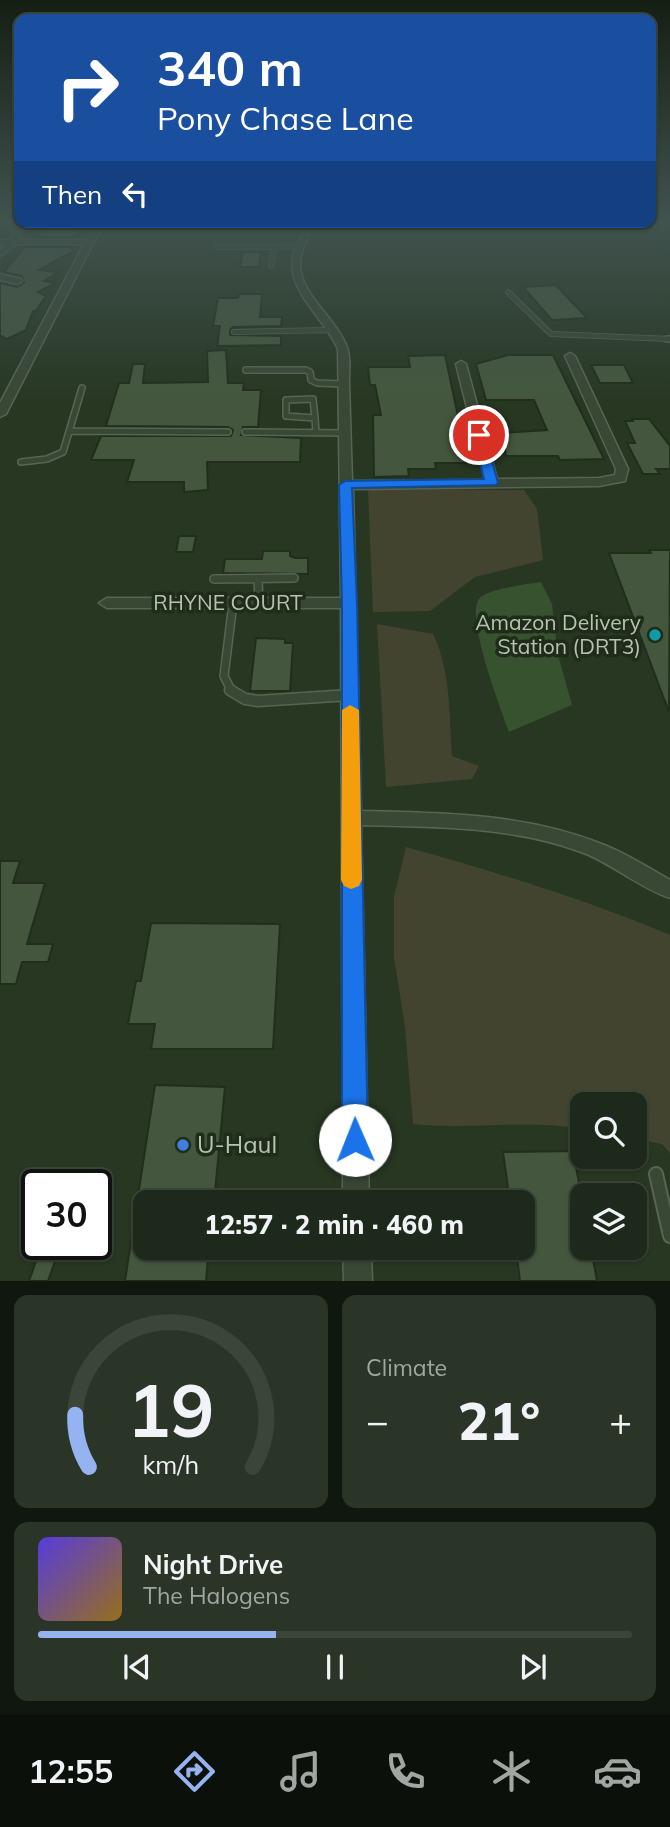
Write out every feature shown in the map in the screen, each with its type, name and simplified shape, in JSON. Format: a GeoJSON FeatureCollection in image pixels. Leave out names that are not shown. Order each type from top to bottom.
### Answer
{"type":"FeatureCollection","features":[{"type":"Feature","properties":{"kind":"street"},"geometry":{"type":"LineString","coordinates":[[0,414],[68,282]]}},
{"type":"Feature","properties":{"kind":"street"},"geometry":{"type":"LineString","coordinates":[[298,282],[299,287],[334,330],[343,349],[349,603],[356,1190]]}},
{"type":"Feature","properties":{"kind":"street"},"geometry":{"type":"LineString","coordinates":[[345,485],[599,482],[621,478],[622,469],[570,356]]}},
{"type":"Feature","properties":{"kind":"street"},"geometry":{"type":"LineString","coordinates":[[461,364],[492,483]]}},
{"type":"Feature","properties":{"kind":"street","name":"RHYNE COURT"},"geometry":{"type":"LineString","coordinates":[[107,603],[349,603]]}},
{"type":"Feature","properties":{"kind":"street"},"geometry":{"type":"LineString","coordinates":[[351,818],[466,821],[550,834],[595,849],[670,890]]}},
{"type":"Feature","properties":{"kind":"street"},"geometry":{"type":"LineString","coordinates":[[357,1260],[358,1281]]}},
{"type":"Feature","properties":{"kind":"lane"},"geometry":{"type":"LineString","coordinates":[[508,292],[551,334],[670,339]]}},
{"type":"Feature","properties":{"kind":"lane"},"geometry":{"type":"LineString","coordinates":[[233,332],[334,330]]}},
{"type":"Feature","properties":{"kind":"lane"},"geometry":{"type":"LineString","coordinates":[[246,370],[306,370],[310,372],[311,380],[317,383],[344,384]]}},
{"type":"Feature","properties":{"kind":"lane"},"geometry":{"type":"LineString","coordinates":[[21,462],[47,459],[63,452],[82,388]]}},
{"type":"Feature","properties":{"kind":"lane"},"geometry":{"type":"LineString","coordinates":[[315,418],[286,416],[286,400],[313,399],[315,418],[316,433]]}},
{"type":"Feature","properties":{"kind":"lane"},"geometry":{"type":"LineString","coordinates":[[71,431],[228,432]]}},
{"type":"Feature","properties":{"kind":"lane"},"geometry":{"type":"LineString","coordinates":[[245,432],[344,433]]}},
{"type":"Feature","properties":{"kind":"lane"},"geometry":{"type":"LineString","coordinates":[[214,579],[294,578]]}},
{"type":"Feature","properties":{"kind":"lane"},"geometry":{"type":"LineString","coordinates":[[258,579],[259,603]]}},
{"type":"Feature","properties":{"kind":"lane"},"geometry":{"type":"LineString","coordinates":[[233,603],[224,676],[227,686],[235,695],[254,700],[290,700],[350,695]]}},
{"type":"Feature","properties":{"kind":"lane"},"geometry":{"type":"LineString","coordinates":[[656,1174],[670,1236]]}},
{"type":"Feature","properties":{"kind":"shaded area"},"geometry":{"type":"Polygon","coordinates":[[[368,489],[524,490],[537,509],[543,560],[475,577],[430,611],[373,612],[368,489]]]}},
{"type":"Feature","properties":{"kind":"shaded area"},"geometry":{"type":"Polygon","coordinates":[[[541,582],[552,604],[558,655],[572,705],[509,732],[480,643],[476,609],[479,599],[490,592],[541,582]]]}},
{"type":"Feature","properties":{"kind":"shaded area"},"geometry":{"type":"Polygon","coordinates":[[[377,624],[433,634],[446,678],[452,756],[479,766],[472,779],[386,787],[377,624]]]}},
{"type":"Feature","properties":{"kind":"shaded area"},"geometry":{"type":"Polygon","coordinates":[[[406,847],[540,887],[670,935],[670,1153],[662,1144],[647,1141],[647,1092],[570,1092],[570,1127],[413,1124],[405,1027],[394,957],[394,897],[406,847]]]}},
{"type":"Feature","properties":{"kind":"building"},"geometry":{"type":"Polygon","coordinates":[[[0,283],[17,287],[24,283],[55,283],[38,292],[46,296],[36,311],[33,311],[26,330],[7,339],[0,335],[0,283]]]}},
{"type":"Feature","properties":{"kind":"building"},"geometry":{"type":"Polygon","coordinates":[[[556,285],[587,318],[552,320],[523,287],[556,285]]]}},
{"type":"Feature","properties":{"kind":"building"},"geometry":{"type":"Polygon","coordinates":[[[240,294],[262,294],[260,317],[282,317],[281,326],[233,327],[230,335],[281,336],[281,345],[217,346],[220,326],[213,326],[218,298],[238,298],[240,294]]]}},
{"type":"Feature","properties":{"kind":"building"},"geometry":{"type":"Polygon","coordinates":[[[226,350],[228,383],[244,383],[243,390],[261,390],[258,427],[243,427],[241,435],[301,438],[300,462],[207,462],[208,490],[184,492],[184,482],[127,482],[134,460],[91,460],[101,436],[231,436],[233,430],[228,427],[106,426],[119,383],[129,383],[133,364],[145,364],[143,383],[208,382],[207,351],[226,350]]]}},
{"type":"Feature","properties":{"kind":"building"},"geometry":{"type":"Polygon","coordinates":[[[445,355],[468,463],[435,463],[436,469],[408,469],[409,476],[374,477],[373,415],[381,415],[375,385],[370,385],[368,367],[410,367],[408,356],[445,355]]]}},
{"type":"Feature","properties":{"kind":"building"},"geometry":{"type":"Polygon","coordinates":[[[508,355],[553,355],[604,459],[560,460],[558,456],[506,456],[502,433],[547,430],[534,400],[486,400],[476,364],[508,355]]]}},
{"type":"Feature","properties":{"kind":"building"},"geometry":{"type":"Polygon","coordinates":[[[591,365],[624,365],[633,383],[600,383],[591,365]]]}},
{"type":"Feature","properties":{"kind":"building"},"geometry":{"type":"Polygon","coordinates":[[[632,419],[649,419],[670,446],[670,469],[656,469],[660,474],[643,474],[627,443],[635,443],[625,421],[633,421],[632,419]]]}},
{"type":"Feature","properties":{"kind":"building"},"geometry":{"type":"Polygon","coordinates":[[[179,536],[196,536],[193,552],[176,552],[179,536]]]}},
{"type":"Feature","properties":{"kind":"building","name":"Amazon Delivery Station (DRT3)"},"geometry":{"type":"Polygon","coordinates":[[[649,550],[670,550],[669,712],[609,553],[651,553],[649,550]]]}},
{"type":"Feature","properties":{"kind":"building"},"geometry":{"type":"Polygon","coordinates":[[[263,551],[290,551],[290,556],[295,558],[308,558],[308,574],[223,573],[225,559],[262,559],[263,551]]]}},
{"type":"Feature","properties":{"kind":"building"},"geometry":{"type":"Polygon","coordinates":[[[256,638],[285,639],[285,643],[293,643],[290,691],[250,691],[256,638]]]}},
{"type":"Feature","properties":{"kind":"building"},"geometry":{"type":"Polygon","coordinates":[[[0,861],[20,861],[13,883],[45,883],[27,944],[53,944],[48,962],[22,962],[16,984],[0,984],[0,861]]]}},
{"type":"Feature","properties":{"kind":"building"},"geometry":{"type":"Polygon","coordinates":[[[151,923],[280,924],[273,1049],[151,1049],[155,1024],[128,1024],[136,981],[141,981],[151,923]]]}},
{"type":"Feature","properties":{"kind":"building","name":"U-Haul"},"geometry":{"type":"Polygon","coordinates":[[[155,1085],[225,1087],[215,1190],[139,1190],[155,1085]]]}},
{"type":"Feature","properties":{"kind":"building"},"geometry":{"type":"Polygon","coordinates":[[[570,1151],[570,1169],[576,1169],[579,1183],[570,1183],[570,1260],[593,1260],[597,1281],[520,1281],[517,1260],[535,1260],[535,1190],[508,1190],[503,1152],[570,1151]]]}},
{"type":"Feature","properties":{"kind":"building","name":"U-Haul"},"geometry":{"type":"Polygon","coordinates":[[[133,1229],[133,1260],[208,1260],[206,1281],[125,1281],[133,1229]]]}},
{"type":"Feature","properties":{"kind":"building"},"geometry":{"type":"Polygon","coordinates":[[[36,1260],[55,1260],[48,1281],[29,1281],[36,1260]]]}},
{"type":"Feature","properties":{"kind":"slow traffic"},"geometry":{"type":"LineString","coordinates":[[350,710],[351,880]]}},
{"type":"Feature","properties":{"kind":"place","name":"Amazon Delivery Station (DRT3)"},"geometry":{"type":"Point","coordinates":[655,635]}},
{"type":"Feature","properties":{"kind":"place","name":"U-Haul"},"geometry":{"type":"Point","coordinates":[183,1145]}},
{"type":"Feature","properties":{"kind":"route"},"geometry":{"type":"LineString","coordinates":[[355,1140],[349,603],[345,485],[492,483],[479,435]]}}]}
